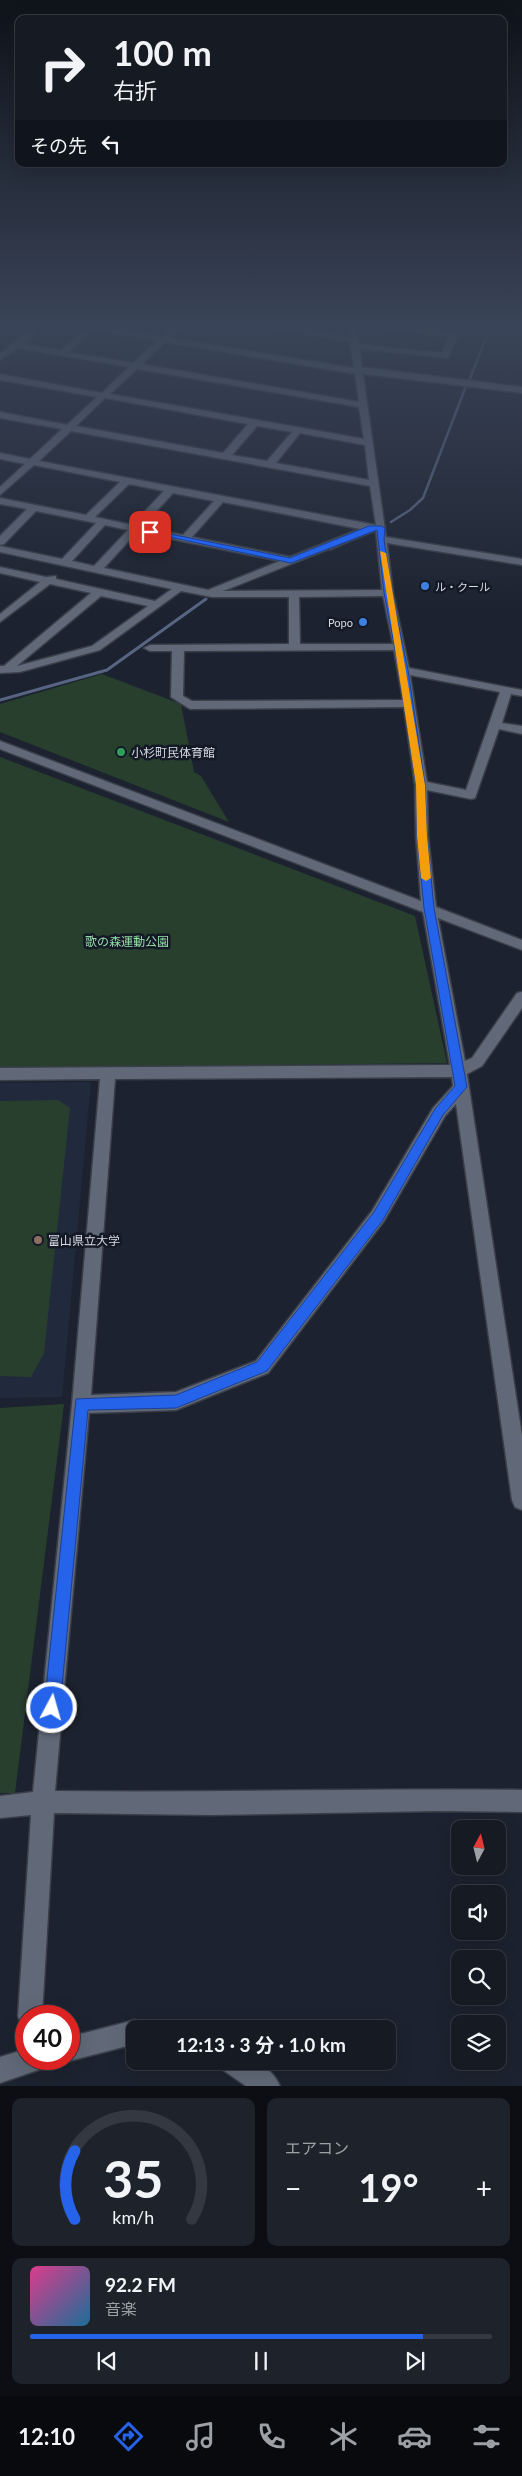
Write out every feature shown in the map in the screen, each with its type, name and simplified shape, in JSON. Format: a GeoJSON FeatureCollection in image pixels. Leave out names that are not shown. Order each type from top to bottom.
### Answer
{"type":"FeatureCollection","features":[{"type":"Feature","properties":{"kind":"street"},"geometry":{"type":"LineString","coordinates":[[42,422],[374,484]]}},
{"type":"Feature","properties":{"kind":"street"},"geometry":{"type":"LineString","coordinates":[[0,492],[73,422]]}},
{"type":"Feature","properties":{"kind":"street"},"geometry":{"type":"LineString","coordinates":[[250,422],[369,443]]}},
{"type":"Feature","properties":{"kind":"street"},"geometry":{"type":"LineString","coordinates":[[366,422],[378,532],[404,670],[421,785],[422,836],[429,908],[460,1079],[516,1413],[522,1500]]}},
{"type":"Feature","properties":{"kind":"street"},"geometry":{"type":"LineString","coordinates":[[225,456],[254,423]]}},
{"type":"Feature","properties":{"kind":"street"},"geometry":{"type":"LineString","coordinates":[[269,465],[297,431]]}},
{"type":"Feature","properties":{"kind":"street"},"geometry":{"type":"LineString","coordinates":[[0,456],[221,499],[522,562]]}},
{"type":"Feature","properties":{"kind":"street"},"geometry":{"type":"LineString","coordinates":[[88,519],[127,481]]}},
{"type":"Feature","properties":{"kind":"street"},"geometry":{"type":"LineString","coordinates":[[96,570],[170,489]]}},
{"type":"Feature","properties":{"kind":"street"},"geometry":{"type":"LineString","coordinates":[[185,539],[221,499]]}},
{"type":"Feature","properties":{"kind":"street"},"geometry":{"type":"LineString","coordinates":[[0,501],[291,560]]}},
{"type":"Feature","properties":{"kind":"street"},"geometry":{"type":"LineString","coordinates":[[0,542],[34,508]]}},
{"type":"Feature","properties":{"kind":"street"},"geometry":{"type":"LineString","coordinates":[[0,619],[67,564],[103,522]]}},
{"type":"Feature","properties":{"kind":"street"},"geometry":{"type":"LineString","coordinates":[[207,593],[291,560],[378,532]]}},
{"type":"Feature","properties":{"kind":"street"},"geometry":{"type":"LineString","coordinates":[[0,549],[207,593],[388,593]]}},
{"type":"Feature","properties":{"kind":"street"},"geometry":{"type":"LineString","coordinates":[[0,570],[157,605]]}},
{"type":"Feature","properties":{"kind":"street"},"geometry":{"type":"LineString","coordinates":[[2,670],[20,669],[96,648],[176,592],[178,587]]}},
{"type":"Feature","properties":{"kind":"street"},"geometry":{"type":"LineString","coordinates":[[2,670],[99,592]]}},
{"type":"Feature","properties":{"kind":"street"},"geometry":{"type":"LineString","coordinates":[[294,594],[295,647]]}},
{"type":"Feature","properties":{"kind":"street"},"geometry":{"type":"LineString","coordinates":[[150,648],[399,647]]}},
{"type":"Feature","properties":{"kind":"street"},"geometry":{"type":"LineString","coordinates":[[178,648],[177,697],[190,705],[408,703]]}},
{"type":"Feature","properties":{"kind":"street"},"geometry":{"type":"LineString","coordinates":[[404,670],[522,693]]}},
{"type":"Feature","properties":{"kind":"street"},"geometry":{"type":"LineString","coordinates":[[421,785],[472,795],[507,690]]}},
{"type":"Feature","properties":{"kind":"street"},"geometry":{"type":"LineString","coordinates":[[495,725],[522,730]]}},
{"type":"Feature","properties":{"kind":"street"},"geometry":{"type":"LineString","coordinates":[[0,745],[522,945]]}},
{"type":"Feature","properties":{"kind":"street"},"geometry":{"type":"LineString","coordinates":[[81,1404],[176,1401],[262,1367],[378,1216],[460,1079],[477,1062],[522,996]]}},
{"type":"Feature","properties":{"kind":"street"},"geometry":{"type":"LineString","coordinates":[[0,1074],[460,1079]]}},
{"type":"Feature","properties":{"kind":"street"},"geometry":{"type":"LineString","coordinates":[[31,2005],[43,1802],[81,1404],[108,1074]]}},
{"type":"Feature","properties":{"kind":"street"},"geometry":{"type":"LineString","coordinates":[[0,1807],[43,1802],[211,1804],[436,1800],[522,1801]]}},
{"type":"Feature","properties":{"kind":"street"},"geometry":{"type":"LineString","coordinates":[[80,2046],[126,2034]]}},
{"type":"Feature","properties":{"kind":"street"},"geometry":{"type":"LineString","coordinates":[[0,2070],[15,2064]]}},
{"type":"Feature","properties":{"kind":"street"},"geometry":{"type":"LineString","coordinates":[[245,2070],[267,2086]]}},
{"type":"Feature","properties":{"kind":"shaded area","name":"富山県立大学"},"geometry":{"type":"Polygon","coordinates":[[[91,1082],[62,1397],[0,1398],[0,1083],[91,1082]]]}},
{"type":"Feature","properties":{"kind":"green space","name":"小杉町民体育館"},"geometry":{"type":"Polygon","coordinates":[[[102,674],[181,704],[194,772],[201,776],[229,822],[0,732],[0,704],[102,674]]]}},
{"type":"Feature","properties":{"kind":"green space","name":"歌の森運動公園"},"geometry":{"type":"Polygon","coordinates":[[[0,757],[415,916],[447,1063],[0,1068],[0,757]]]}},
{"type":"Feature","properties":{"kind":"green space","name":"富山県立大学"},"geometry":{"type":"Polygon","coordinates":[[[58,1100],[70,1108],[44,1353],[31,1377],[0,1376],[0,1101],[58,1100]]]}},
{"type":"Feature","properties":{"kind":"green space"},"geometry":{"type":"Polygon","coordinates":[[[64,1404],[15,1793],[0,1793],[0,1408],[64,1404]]]}},
{"type":"Feature","properties":{"kind":"waterway"},"geometry":{"type":"LineString","coordinates":[[391,522],[410,510],[423,498],[452,422]]}},
{"type":"Feature","properties":{"kind":"waterway"},"geometry":{"type":"LineString","coordinates":[[357,537],[361,535]]}},
{"type":"Feature","properties":{"kind":"waterway"},"geometry":{"type":"LineString","coordinates":[[330,549],[360,536]]}},
{"type":"Feature","properties":{"kind":"waterway"},"geometry":{"type":"LineString","coordinates":[[0,700],[107,670],[206,599]]}},
{"type":"Feature","properties":{"kind":"slow traffic"},"geometry":{"type":"LineString","coordinates":[[382,553],[404,670],[421,785],[422,836],[426,878]]}},
{"type":"Feature","properties":{"kind":"place","name":"ル・クール"},"geometry":{"type":"Point","coordinates":[425,586]}},
{"type":"Feature","properties":{"kind":"place","name":"Popo"},"geometry":{"type":"Point","coordinates":[363,622]}},
{"type":"Feature","properties":{"kind":"place","name":"小杉町民体育館"},"geometry":{"type":"Point","coordinates":[121,752]}},
{"type":"Feature","properties":{"kind":"place","name":"富山県立大学"},"geometry":{"type":"Point","coordinates":[38,1240]}},
{"type":"Feature","properties":{"kind":"route"},"geometry":{"type":"LineString","coordinates":[[52,1708],[81,1404],[176,1401],[262,1367],[378,1216],[439,1112],[462,1087],[429,908],[422,836],[421,785],[404,670],[388,593],[381,528],[372,528],[291,560],[150,532]]}}]}
